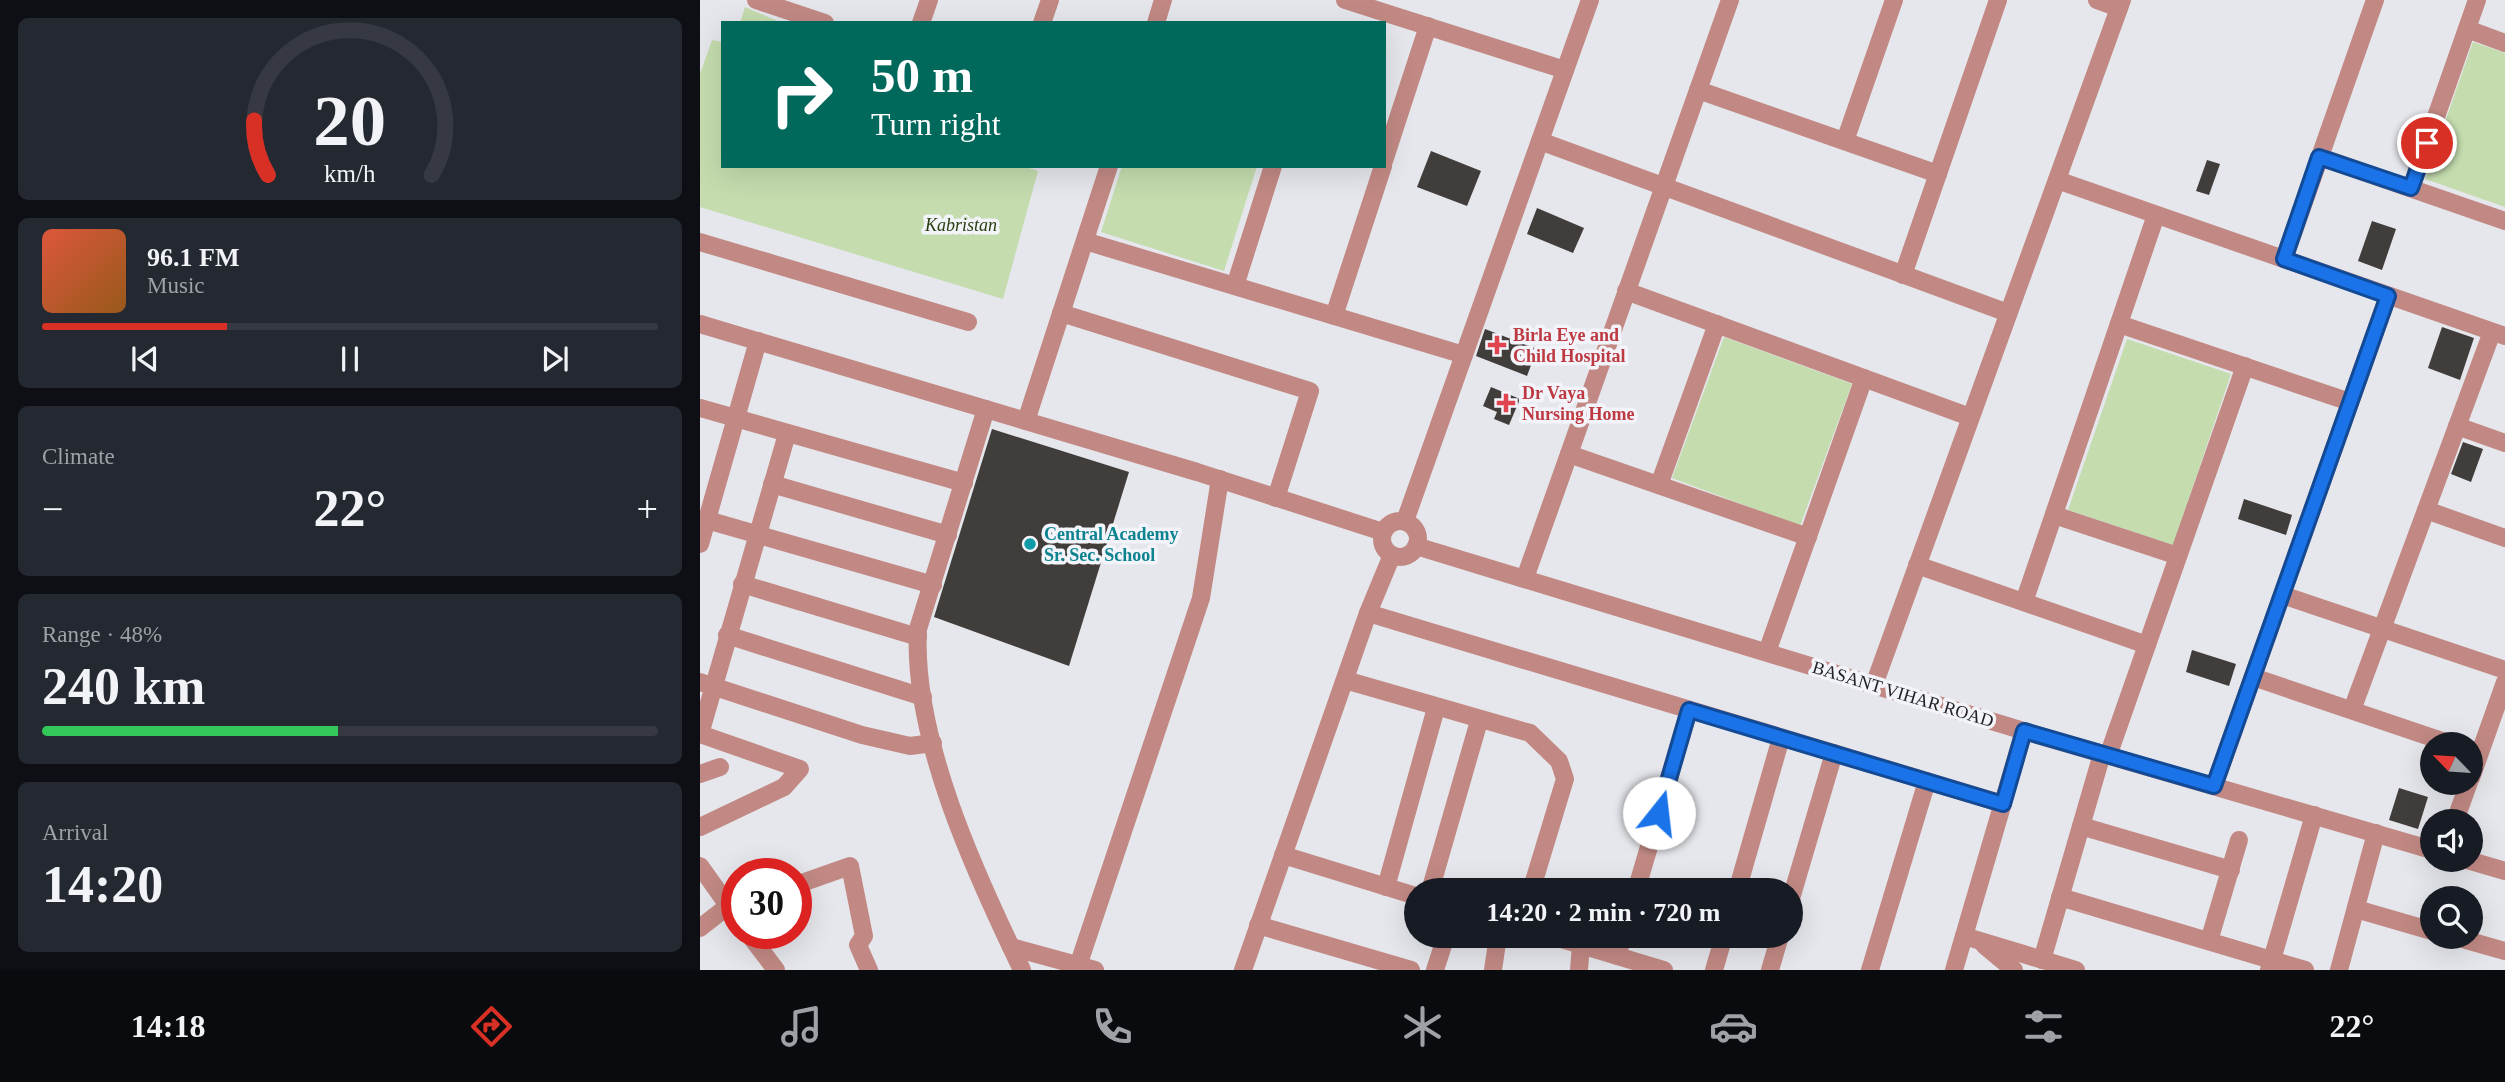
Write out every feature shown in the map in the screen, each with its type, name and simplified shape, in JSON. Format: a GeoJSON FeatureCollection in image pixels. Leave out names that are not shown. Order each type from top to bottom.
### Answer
{"type":"FeatureCollection","features":[{"type":"Feature","properties":{"kind":"street"},"geometry":{"type":"LineString","coordinates":[[756,0],[819,21]]}},
{"type":"Feature","properties":{"kind":"street"},"geometry":{"type":"LineString","coordinates":[[921,21],[929,0]]}},
{"type":"Feature","properties":{"kind":"street"},"geometry":{"type":"LineString","coordinates":[[1043,21],[1050,0]]}},
{"type":"Feature","properties":{"kind":"street"},"geometry":{"type":"LineString","coordinates":[[1157,21],[1163,0]]}},
{"type":"Feature","properties":{"kind":"street"},"geometry":{"type":"LineString","coordinates":[[1345,0],[1565,70]]}},
{"type":"Feature","properties":{"kind":"street"},"geometry":{"type":"LineString","coordinates":[[1405,521],[1590,0]]}},
{"type":"Feature","properties":{"kind":"street"},"geometry":{"type":"LineString","coordinates":[[1525,578],[1730,0]]}},
{"type":"Feature","properties":{"kind":"street"},"geometry":{"type":"LineString","coordinates":[[1845,141],[1894,0]]}},
{"type":"Feature","properties":{"kind":"street"},"geometry":{"type":"LineString","coordinates":[[1903,275],[1998,0]]}},
{"type":"Feature","properties":{"kind":"street"},"geometry":{"type":"LineString","coordinates":[[1874,685],[2120,4],[2097,0]]}},
{"type":"Feature","properties":{"kind":"street"},"geometry":{"type":"LineString","coordinates":[[2284,259],[2375,0]]}},
{"type":"Feature","properties":{"kind":"street"},"geometry":{"type":"LineString","coordinates":[[2411,188],[2477,0]]}},
{"type":"Feature","properties":{"kind":"street"},"geometry":{"type":"LineString","coordinates":[[1386,148],[1391,120],[1428,26]]}},
{"type":"Feature","properties":{"kind":"street"},"geometry":{"type":"LineString","coordinates":[[2467,29],[2505,43]]}},
{"type":"Feature","properties":{"kind":"street"},"geometry":{"type":"LineString","coordinates":[[1698,90],[1938,174]]}},
{"type":"Feature","properties":{"kind":"street"},"geometry":{"type":"LineString","coordinates":[[1540,141],[2008,313]]}},
{"type":"Feature","properties":{"kind":"street"},"geometry":{"type":"LineString","coordinates":[[2319,157],[2505,220]]}},
{"type":"Feature","properties":{"kind":"street"},"geometry":{"type":"LineString","coordinates":[[1026,421],[1108,168]]}},
{"type":"Feature","properties":{"kind":"street"},"geometry":{"type":"LineString","coordinates":[[1235,286],[1272,168]]}},
{"type":"Feature","properties":{"kind":"street"},"geometry":{"type":"LineString","coordinates":[[1334,316],[1382,168]]}},
{"type":"Feature","properties":{"kind":"street"},"geometry":{"type":"LineString","coordinates":[[2057,180],[2498,334],[2457,426],[2352,710]]}},
{"type":"Feature","properties":{"kind":"street"},"geometry":{"type":"LineString","coordinates":[[2024,602],[2156,215]]}},
{"type":"Feature","properties":{"kind":"street"},"geometry":{"type":"LineString","coordinates":[[1084,241],[1464,355]]}},
{"type":"Feature","properties":{"kind":"street"},"geometry":{"type":"LineString","coordinates":[[700,242],[968,322]]}},
{"type":"Feature","properties":{"kind":"street"},"geometry":{"type":"LineString","coordinates":[[1626,291],[1970,417]]}},
{"type":"Feature","properties":{"kind":"street"},"geometry":{"type":"LineString","coordinates":[[2214,786],[2388,296]]}},
{"type":"Feature","properties":{"kind":"street"},"geometry":{"type":"LineString","coordinates":[[1061,313],[1310,391],[1276,498]]}},
{"type":"Feature","properties":{"kind":"street"},"geometry":{"type":"LineString","coordinates":[[700,324],[1220,480],[1383,532]]}},
{"type":"Feature","properties":{"kind":"street"},"geometry":{"type":"LineString","coordinates":[[1659,485],[1717,324]]}},
{"type":"Feature","properties":{"kind":"street"},"geometry":{"type":"LineString","coordinates":[[2119,324],[2350,402]]}},
{"type":"Feature","properties":{"kind":"street"},"geometry":{"type":"LineString","coordinates":[[700,544],[738,420],[758,341]]}},
{"type":"Feature","properties":{"kind":"street"},"geometry":{"type":"LineString","coordinates":[[2042,960],[2105,755],[2147,645],[2245,366]]}},
{"type":"Feature","properties":{"kind":"street"},"geometry":{"type":"LineString","coordinates":[[1768,652],[1864,378]]}},
{"type":"Feature","properties":{"kind":"street"},"geometry":{"type":"LineString","coordinates":[[700,408],[964,483]]}},
{"type":"Feature","properties":{"kind":"street"},"geometry":{"type":"LineString","coordinates":[[986,409],[918,637],[916,659],[933,743],[949,799],[1022,970]]}},
{"type":"Feature","properties":{"kind":"street"},"geometry":{"type":"LineString","coordinates":[[2457,426],[2505,443]]}},
{"type":"Feature","properties":{"kind":"street"},"geometry":{"type":"LineString","coordinates":[[700,827],[784,788],[800,769],[700,734],[706,684],[727,635],[788,434]]}},
{"type":"Feature","properties":{"kind":"street"},"geometry":{"type":"LineString","coordinates":[[1569,454],[1808,537]]}},
{"type":"Feature","properties":{"kind":"street"},"geometry":{"type":"LineString","coordinates":[[1011,947],[1087,968],[1201,598],[1220,480]]}},
{"type":"Feature","properties":{"kind":"street"},"geometry":{"type":"LineString","coordinates":[[772,484],[948,535]]}},
{"type":"Feature","properties":{"kind":"street"},"geometry":{"type":"LineString","coordinates":[[2426,510],[2505,538]]}},
{"type":"Feature","properties":{"kind":"street"},"geometry":{"type":"LineString","coordinates":[[2054,515],[2178,556]]}},
{"type":"Feature","properties":{"kind":"street"},"geometry":{"type":"LineString","coordinates":[[707,520],[933,585]]}},
{"type":"Feature","properties":{"kind":"street"},"geometry":{"type":"LineString","coordinates":[[1405,521],[1416,532],[1416,546],[1406,555],[1392,555],[1383,546],[1383,532],[1391,523],[1405,521]]}},
{"type":"Feature","properties":{"kind":"street","name":"BASANT VIHAR ROAD"},"geometry":{"type":"LineString","coordinates":[[1416,546],[2024,731],[2420,846]]}},
{"type":"Feature","properties":{"kind":"street"},"geometry":{"type":"LineString","coordinates":[[1243,970],[1368,613],[1392,555]]}},
{"type":"Feature","properties":{"kind":"street"},"geometry":{"type":"LineString","coordinates":[[1917,565],[2147,645]]}},
{"type":"Feature","properties":{"kind":"street"},"geometry":{"type":"LineString","coordinates":[[742,584],[918,637]]}},
{"type":"Feature","properties":{"kind":"street"},"geometry":{"type":"LineString","coordinates":[[2282,594],[2505,670]]}},
{"type":"Feature","properties":{"kind":"street"},"geometry":{"type":"LineString","coordinates":[[1368,613],[2003,804]]}},
{"type":"Feature","properties":{"kind":"street"},"geometry":{"type":"LineString","coordinates":[[727,635],[923,697]]}},
{"type":"Feature","properties":{"kind":"street"},"geometry":{"type":"LineString","coordinates":[[2253,677],[2420,733]]}},
{"type":"Feature","properties":{"kind":"street"},"geometry":{"type":"LineString","coordinates":[[1345,680],[1479,721],[1530,733],[1559,761],[1565,779],[1535,878]]}},
{"type":"Feature","properties":{"kind":"street"},"geometry":{"type":"LineString","coordinates":[[2483,735],[2505,682]]}},
{"type":"Feature","properties":{"kind":"street"},"geometry":{"type":"LineString","coordinates":[[706,684],[862,735],[910,746],[933,743]]}},
{"type":"Feature","properties":{"kind":"street"},"geometry":{"type":"LineString","coordinates":[[1386,887],[1436,708]]}},
{"type":"Feature","properties":{"kind":"street"},"geometry":{"type":"LineString","coordinates":[[1640,878],[1689,710]]}},
{"type":"Feature","properties":{"kind":"street"},"geometry":{"type":"LineString","coordinates":[[1434,878],[1479,721]]}},
{"type":"Feature","properties":{"kind":"street"},"geometry":{"type":"LineString","coordinates":[[1954,970],[1971,939],[2003,804],[2024,731]]}},
{"type":"Feature","properties":{"kind":"street"},"geometry":{"type":"LineString","coordinates":[[1741,878],[1781,738]]}},
{"type":"Feature","properties":{"kind":"street"},"geometry":{"type":"LineString","coordinates":[[1797,878],[1834,753]]}},
{"type":"Feature","properties":{"kind":"street"},"geometry":{"type":"LineString","coordinates":[[700,774],[720,767]]}},
{"type":"Feature","properties":{"kind":"street"},"geometry":{"type":"LineString","coordinates":[[1870,970],[1927,781]]}},
{"type":"Feature","properties":{"kind":"street"},"geometry":{"type":"LineString","coordinates":[[2271,965],[2314,815]]}},
{"type":"Feature","properties":{"kind":"street"},"geometry":{"type":"LineString","coordinates":[[2081,826],[2231,870]]}},
{"type":"Feature","properties":{"kind":"street"},"geometry":{"type":"LineString","coordinates":[[2339,970],[2376,833]]}},
{"type":"Feature","properties":{"kind":"street"},"geometry":{"type":"LineString","coordinates":[[2209,941],[2239,840]]}},
{"type":"Feature","properties":{"kind":"street"},"geometry":{"type":"LineString","coordinates":[[1283,855],[1404,892]]}},
{"type":"Feature","properties":{"kind":"street"},"geometry":{"type":"LineString","coordinates":[[2483,864],[2505,871]]}},
{"type":"Feature","properties":{"kind":"street"},"geometry":{"type":"LineString","coordinates":[[700,866],[721,895]]}},
{"type":"Feature","properties":{"kind":"street"},"geometry":{"type":"LineString","coordinates":[[812,879],[850,866],[864,936],[858,945],[869,970]]}},
{"type":"Feature","properties":{"kind":"street"},"geometry":{"type":"LineString","coordinates":[[2060,897],[2209,941],[2271,965],[2305,970]]}},
{"type":"Feature","properties":{"kind":"street"},"geometry":{"type":"LineString","coordinates":[[2356,909],[2420,928]]}},
{"type":"Feature","properties":{"kind":"street"},"geometry":{"type":"LineString","coordinates":[[700,928],[721,918]]}},
{"type":"Feature","properties":{"kind":"street"},"geometry":{"type":"LineString","coordinates":[[1258,925],[1411,970]]}},
{"type":"Feature","properties":{"kind":"street"},"geometry":{"type":"LineString","coordinates":[[1971,939],[2076,970]]}},
{"type":"Feature","properties":{"kind":"street"},"geometry":{"type":"LineString","coordinates":[[1971,939],[2014,970]]}},
{"type":"Feature","properties":{"kind":"street"},"geometry":{"type":"LineString","coordinates":[[2483,945],[2505,951]]}},
{"type":"Feature","properties":{"kind":"street"},"geometry":{"type":"LineString","coordinates":[[1435,970],[1442,948]]}},
{"type":"Feature","properties":{"kind":"street"},"geometry":{"type":"LineString","coordinates":[[1493,970],[1496,948]]}},
{"type":"Feature","properties":{"kind":"street"},"geometry":{"type":"LineString","coordinates":[[1578,970],[1581,948]]}},
{"type":"Feature","properties":{"kind":"street"},"geometry":{"type":"LineString","coordinates":[[1591,948],[1664,970]]}},
{"type":"Feature","properties":{"kind":"street"},"geometry":{"type":"LineString","coordinates":[[1617,956],[1619,948]]}},
{"type":"Feature","properties":{"kind":"street"},"geometry":{"type":"LineString","coordinates":[[1714,970],[1720,948]]}},
{"type":"Feature","properties":{"kind":"street"},"geometry":{"type":"LineString","coordinates":[[1770,970],[1776,948]]}},
{"type":"Feature","properties":{"kind":"street"},"geometry":{"type":"LineString","coordinates":[[760,949],[776,970]]}},
{"type":"Feature","properties":{"kind":"street"},"geometry":{"type":"LineString","coordinates":[[2503,970],[2505,961]]}},
{"type":"Feature","properties":{"kind":"green space"},"geometry":{"type":"Polygon","coordinates":[[[745,7],[777,21],[741,21],[745,7]]]}},
{"type":"Feature","properties":{"kind":"green space","name":"Kabristan"},"geometry":{"type":"Polygon","coordinates":[[[712,40],[721,42],[721,168],[1029,168],[1038,171],[1003,299],[700,207],[700,74],[712,40]]]}},
{"type":"Feature","properties":{"kind":"green space"},"geometry":{"type":"Polygon","coordinates":[[[2473,42],[2505,53],[2505,207],[2425,179],[2473,42]]]}},
{"type":"Feature","properties":{"kind":"green space"},"geometry":{"type":"Polygon","coordinates":[[[1121,168],[1256,168],[1224,271],[1101,232],[1121,168]]]}},
{"type":"Feature","properties":{"kind":"green space"},"geometry":{"type":"Polygon","coordinates":[[[1724,337],[1852,384],[1800,526],[1672,478],[1724,337]]]}},
{"type":"Feature","properties":{"kind":"green space"},"geometry":{"type":"Polygon","coordinates":[[[2127,339],[2231,374],[2173,545],[2068,510],[2127,339]]]}},
{"type":"Feature","properties":{"kind":"building"},"geometry":{"type":"Polygon","coordinates":[[[1431,151],[1481,171],[1467,206],[1417,187],[1431,151]]]}},
{"type":"Feature","properties":{"kind":"building"},"geometry":{"type":"Polygon","coordinates":[[[2207,160],[2220,164],[2209,195],[2196,191],[2207,160]]]}},
{"type":"Feature","properties":{"kind":"building"},"geometry":{"type":"Polygon","coordinates":[[[1537,208],[1584,228],[1573,253],[1527,234],[1537,208]]]}},
{"type":"Feature","properties":{"kind":"building"},"geometry":{"type":"Polygon","coordinates":[[[2372,221],[2396,229],[2382,270],[2358,261],[2372,221]]]}},
{"type":"Feature","properties":{"kind":"building"},"geometry":{"type":"Polygon","coordinates":[[[2442,327],[2474,338],[2460,380],[2428,368],[2442,327]]]}},
{"type":"Feature","properties":{"kind":"building"},"geometry":{"type":"Polygon","coordinates":[[[1485,329],[1537,349],[1527,376],[1476,356],[1485,329]]]}},
{"type":"Feature","properties":{"kind":"building"},"geometry":{"type":"Polygon","coordinates":[[[1491,387],[1520,399],[1509,425],[1494,419],[1497,412],[1483,406],[1491,387]]]}},
{"type":"Feature","properties":{"kind":"building","name":"Central Academy Sr. Sec. School"},"geometry":{"type":"Polygon","coordinates":[[[992,429],[1129,472],[1069,666],[934,617],[992,429]]]}},
{"type":"Feature","properties":{"kind":"building"},"geometry":{"type":"Polygon","coordinates":[[[2463,442],[2483,449],[2471,482],[2451,474],[2463,442]]]}},
{"type":"Feature","properties":{"kind":"building"},"geometry":{"type":"Polygon","coordinates":[[[2244,499],[2292,515],[2286,535],[2238,519],[2244,499]]]}},
{"type":"Feature","properties":{"kind":"building"},"geometry":{"type":"Polygon","coordinates":[[[2192,650],[2236,664],[2229,686],[2186,672],[2192,650]]]}},
{"type":"Feature","properties":{"kind":"building"},"geometry":{"type":"Polygon","coordinates":[[[2399,788],[2428,797],[2424,809],[2420,809],[2418,829],[2389,820],[2399,788]]]}},
{"type":"Feature","properties":{"kind":"place","name":"Birla Eye and Child Hospital"},"geometry":{"type":"Point","coordinates":[1497,345]}},
{"type":"Feature","properties":{"kind":"place","name":"Dr Vaya Nursing Home"},"geometry":{"type":"Point","coordinates":[1506,403]}},
{"type":"Feature","properties":{"kind":"place","name":"Central Academy Sr. Sec. School"},"geometry":{"type":"Point","coordinates":[1030,544]}},
{"type":"Feature","properties":{"kind":"route"},"geometry":{"type":"LineString","coordinates":[[1659,813],[1689,710],[2003,804],[2024,731],[2214,786],[2388,296],[2284,259],[2319,157],[2411,188],[2427,143]]}}]}
